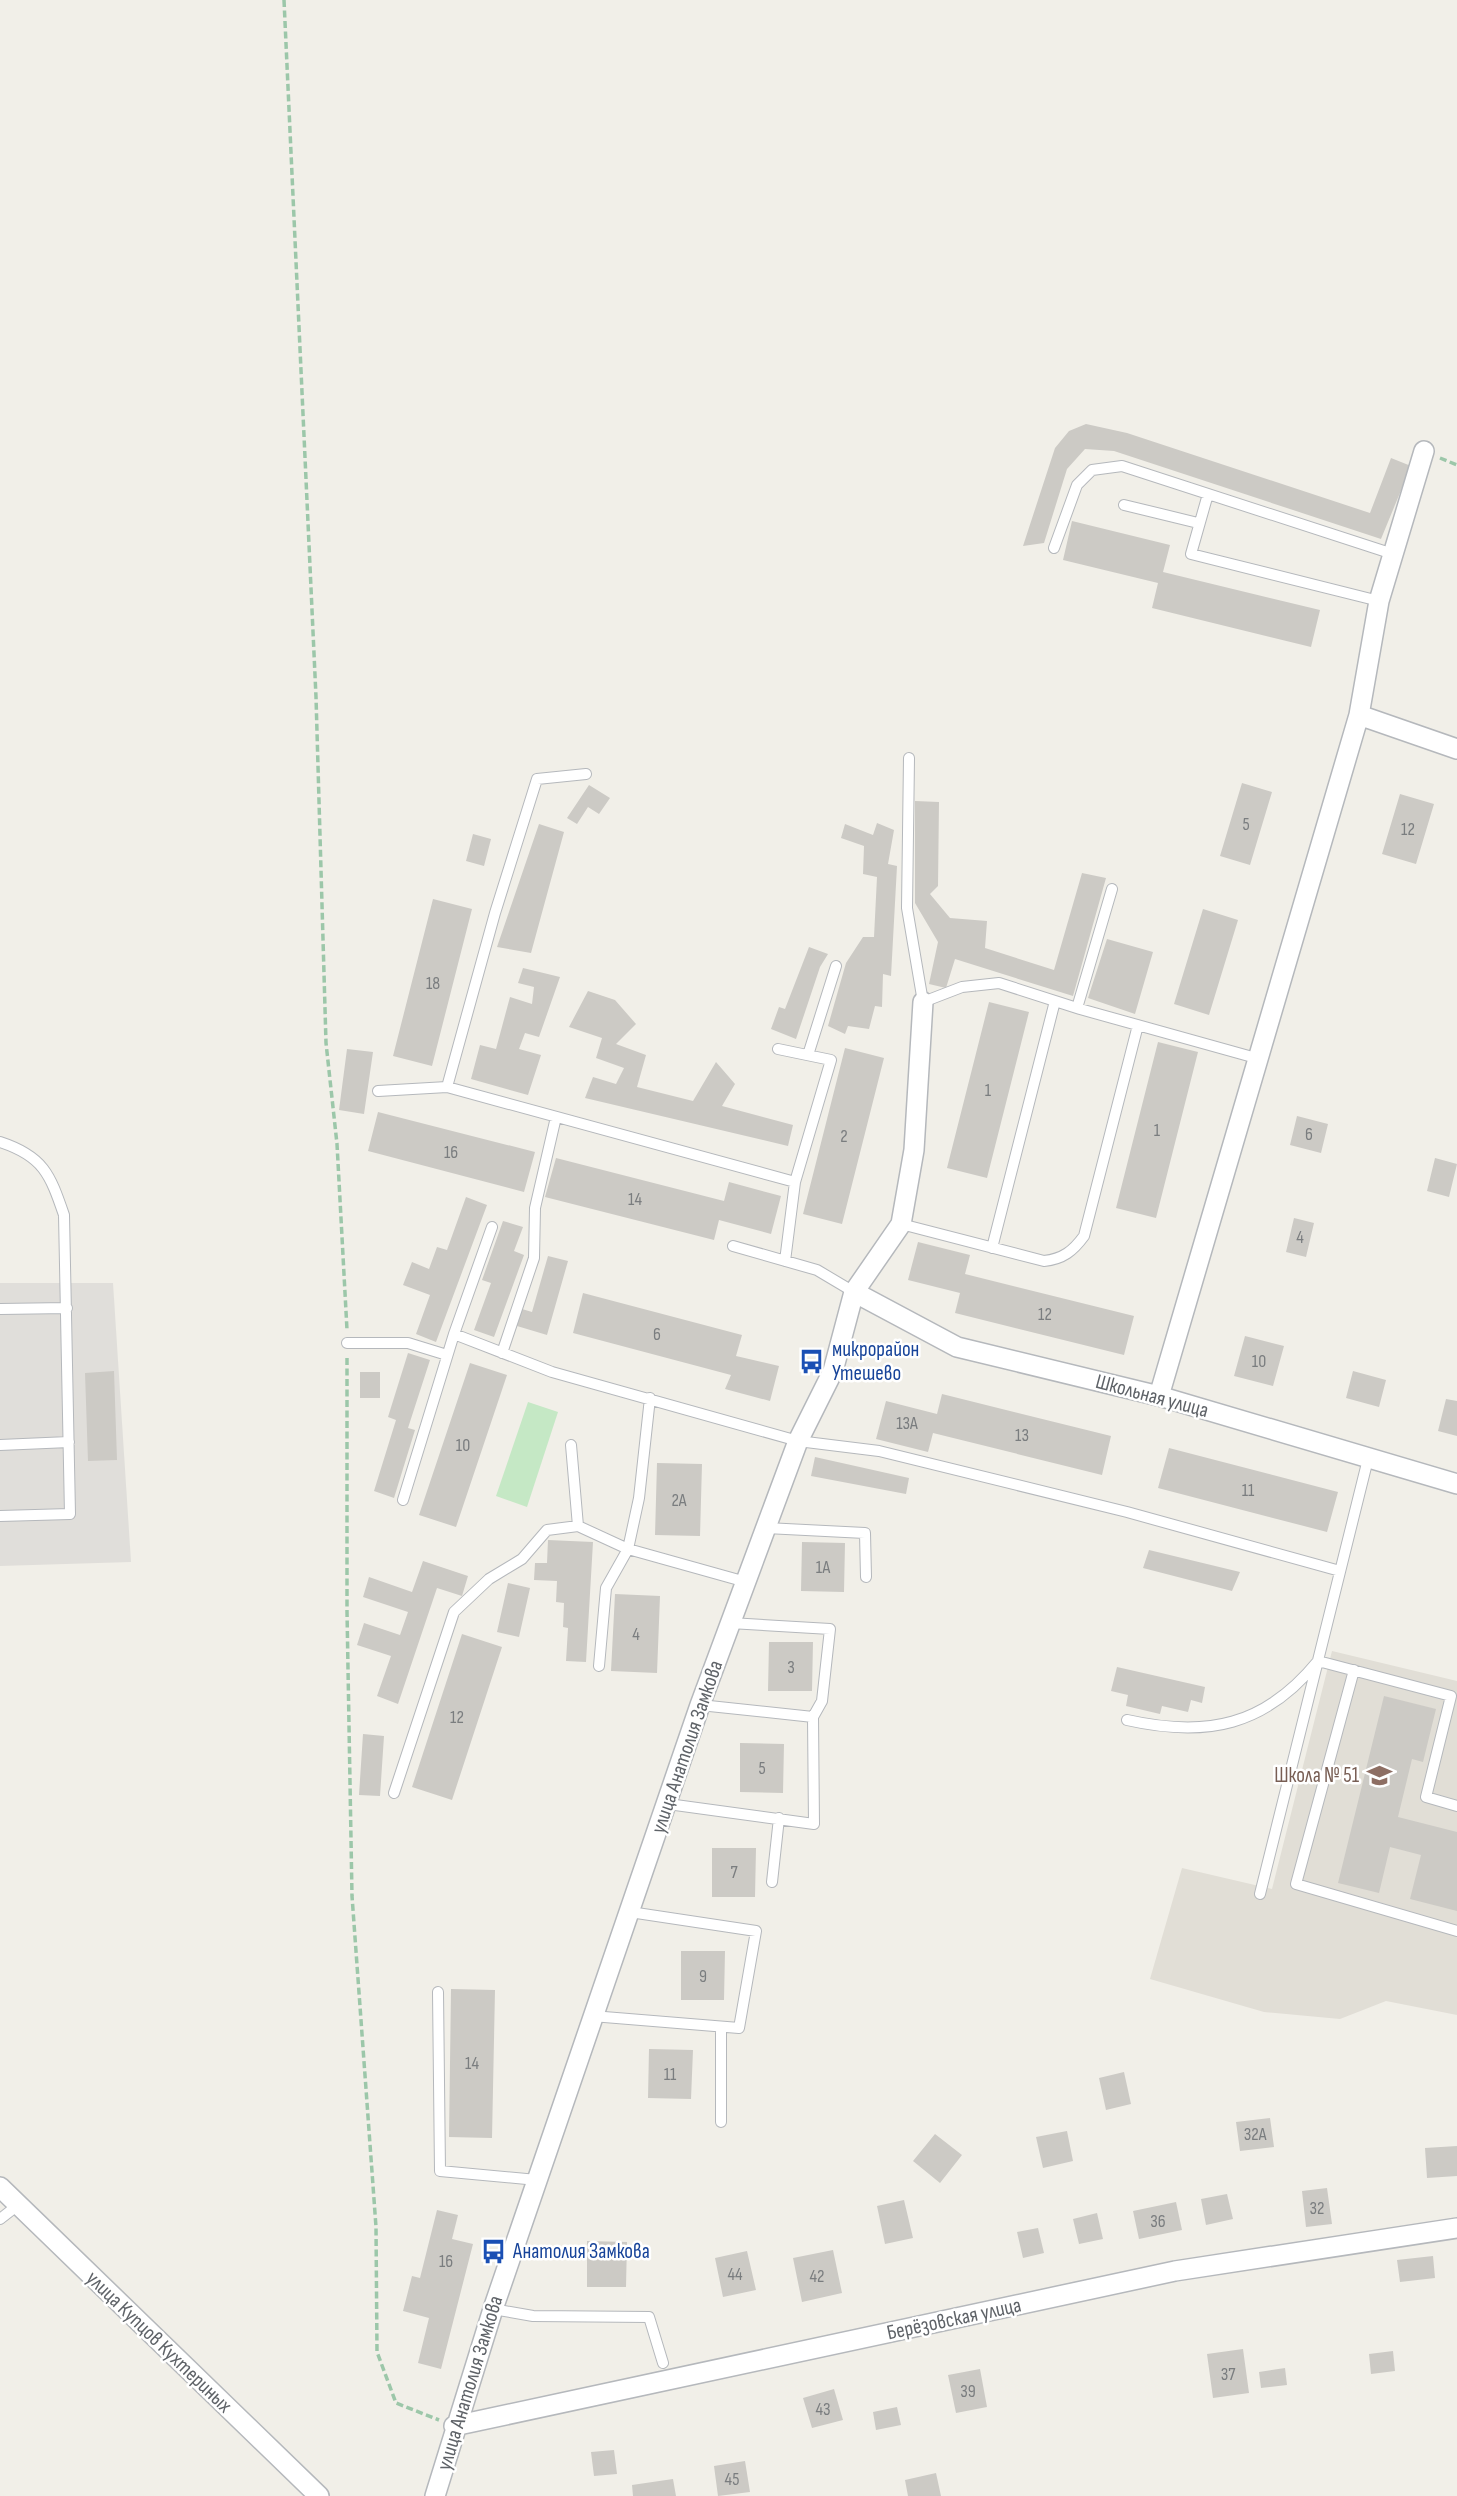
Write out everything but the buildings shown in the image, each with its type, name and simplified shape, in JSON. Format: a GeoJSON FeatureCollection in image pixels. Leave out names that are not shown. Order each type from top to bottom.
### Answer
{"type":"FeatureCollection","features":[{"type":"Feature","properties":{"kind":"street"},"geometry":{"type":"LineString","coordinates":[[1159,1396],[1256,1058],[1359,715],[1379,601],[1424,451]]}},
{"type":"Feature","properties":{"kind":"street"},"geometry":{"type":"LineString","coordinates":[[1359,715],[1457,749]]}},
{"type":"Feature","properties":{"kind":"street","name":"улица Анатолия Замкова"},"geometry":{"type":"LineString","coordinates":[[435,2496],[454,2426],[493,2309],[730,1623],[799,1441],[833,1371],[854,1292],[901,1224],[914,1150],[923,1002]]}},
{"type":"Feature","properties":{"kind":"street","name":"Школьная улица"},"geometry":{"type":"LineString","coordinates":[[854,1292],[957,1347],[1159,1396],[1457,1484]]}},
{"type":"Feature","properties":{"kind":"street","name":"улица Купцов Кухтериных"},"geometry":{"type":"LineString","coordinates":[[0,2187],[318,2496]]}},
{"type":"Feature","properties":{"kind":"street","name":"Берёзовская улица"},"geometry":{"type":"LineString","coordinates":[[454,2426],[1175,2271],[1457,2228]]}},
{"type":"Feature","properties":{"kind":"lane"},"geometry":{"type":"LineString","coordinates":[[1054,548],[1077,485],[1092,470],[1122,466],[1393,554]]}},
{"type":"Feature","properties":{"kind":"lane"},"geometry":{"type":"LineString","coordinates":[[1208,494],[1191,554],[1379,601]]}},
{"type":"Feature","properties":{"kind":"lane"},"geometry":{"type":"LineString","coordinates":[[1124,505],[1198,523]]}},
{"type":"Feature","properties":{"kind":"lane"},"geometry":{"type":"LineString","coordinates":[[909,758],[907,908],[923,1002],[962,987],[999,983],[1138,1026],[1256,1058]]}},
{"type":"Feature","properties":{"kind":"lane"},"geometry":{"type":"LineString","coordinates":[[447,1087],[495,913],[537,779],[586,774]]}},
{"type":"Feature","properties":{"kind":"lane"},"geometry":{"type":"LineString","coordinates":[[1077,1008],[1112,889]]}},
{"type":"Feature","properties":{"kind":"lane"},"geometry":{"type":"LineString","coordinates":[[808,1055],[836,966]]}},
{"type":"Feature","properties":{"kind":"lane"},"geometry":{"type":"LineString","coordinates":[[992,1248],[1055,1001]]}},
{"type":"Feature","properties":{"kind":"lane"},"geometry":{"type":"LineString","coordinates":[[901,1224],[1044,1261],[1058,1260],[1074,1249],[1084,1236],[1138,1026]]}},
{"type":"Feature","properties":{"kind":"lane"},"geometry":{"type":"LineString","coordinates":[[778,1049],[831,1060],[795,1182],[785,1261]]}},
{"type":"Feature","properties":{"kind":"lane"},"geometry":{"type":"LineString","coordinates":[[378,1091],[447,1087],[795,1182]]}},
{"type":"Feature","properties":{"kind":"lane"},"geometry":{"type":"LineString","coordinates":[[502,1353],[534,1258],[535,1208],[556,1117]]}},
{"type":"Feature","properties":{"kind":"lane"},"geometry":{"type":"LineString","coordinates":[[0,1142],[24,1149],[51,1176],[64,1214],[70,1514],[0,1516]]}},
{"type":"Feature","properties":{"kind":"lane"},"geometry":{"type":"LineString","coordinates":[[403,1500],[447,1355],[492,1227]]}},
{"type":"Feature","properties":{"kind":"lane"},"geometry":{"type":"LineString","coordinates":[[733,1246],[817,1270],[854,1292]]}},
{"type":"Feature","properties":{"kind":"lane"},"geometry":{"type":"LineString","coordinates":[[0,1310],[67,1308]]}},
{"type":"Feature","properties":{"kind":"lane"},"geometry":{"type":"LineString","coordinates":[[454,1334],[552,1371],[799,1441],[892,1455],[1127,1512],[1340,1571]]}},
{"type":"Feature","properties":{"kind":"lane"},"geometry":{"type":"LineString","coordinates":[[347,1343],[408,1343],[447,1355]]}},
{"type":"Feature","properties":{"kind":"lane"},"geometry":{"type":"LineString","coordinates":[[599,1666],[606,1588],[628,1549],[639,1498],[650,1398]]}},
{"type":"Feature","properties":{"kind":"lane"},"geometry":{"type":"LineString","coordinates":[[0,1445],[69,1443]]}},
{"type":"Feature","properties":{"kind":"lane"},"geometry":{"type":"LineString","coordinates":[[571,1445],[578,1526]]}},
{"type":"Feature","properties":{"kind":"lane"},"geometry":{"type":"LineString","coordinates":[[1260,1895],[1368,1459]]}},
{"type":"Feature","properties":{"kind":"lane"},"geometry":{"type":"LineString","coordinates":[[394,1793],[454,1612],[489,1579],[522,1559],[547,1530],[578,1526],[628,1549],[746,1582]]}},
{"type":"Feature","properties":{"kind":"lane"},"geometry":{"type":"LineString","coordinates":[[766,1528],[865,1532],[866,1577]]}},
{"type":"Feature","properties":{"kind":"lane"},"geometry":{"type":"LineString","coordinates":[[668,1804],[814,1824],[813,1717],[822,1701],[830,1629],[730,1623]]}},
{"type":"Feature","properties":{"kind":"lane"},"geometry":{"type":"LineString","coordinates":[[1318,1661],[1451,1696],[1426,1797],[1457,1806]]}},
{"type":"Feature","properties":{"kind":"lane"},"geometry":{"type":"LineString","coordinates":[[1127,1720],[1188,1729],[1223,1726],[1264,1710],[1298,1685],[1318,1661]]}},
{"type":"Feature","properties":{"kind":"lane"},"geometry":{"type":"LineString","coordinates":[[1354,1670],[1296,1884],[1457,1931]]}},
{"type":"Feature","properties":{"kind":"lane"},"geometry":{"type":"LineString","coordinates":[[700,1705],[813,1717]]}},
{"type":"Feature","properties":{"kind":"lane"},"geometry":{"type":"LineString","coordinates":[[772,1882],[779,1818]]}},
{"type":"Feature","properties":{"kind":"lane"},"geometry":{"type":"LineString","coordinates":[[592,2017],[739,2028],[756,1931],[630,1912]]}},
{"type":"Feature","properties":{"kind":"lane"},"geometry":{"type":"LineString","coordinates":[[438,1992],[440,2171],[537,2180]]}},
{"type":"Feature","properties":{"kind":"lane"},"geometry":{"type":"LineString","coordinates":[[721,2027],[721,2122]]}},
{"type":"Feature","properties":{"kind":"lane"},"geometry":{"type":"LineString","coordinates":[[0,2219],[18,2205]]}},
{"type":"Feature","properties":{"kind":"lane"},"geometry":{"type":"LineString","coordinates":[[493,2309],[533,2316],[649,2317],[663,2363]]}},
{"type":"Feature","properties":{"kind":"path"},"geometry":{"type":"LineString","coordinates":[[284,0],[315,683],[326,1043],[337,1144],[347,1343],[347,1611],[352,1896],[376,2213],[377,2352],[396,2403],[454,2426]]}},
{"type":"Feature","properties":{"kind":"shaded area"},"geometry":{"type":"Polygon","coordinates":[[[0,1283],[113,1283],[131,1562],[0,1566],[0,1283]]]}},
{"type":"Feature","properties":{"kind":"shaded area","name":"Школа № 51"},"geometry":{"type":"Polygon","coordinates":[[[1332,1651],[1457,1681],[1457,2015],[1386,2001],[1340,2019],[1264,2012],[1150,1979],[1182,1868],[1272,1889],[1332,1651]]]}},
{"type":"Feature","properties":{"kind":"green space"},"geometry":{"type":"Polygon","coordinates":[[[528,1402],[558,1412],[527,1507],[496,1496],[528,1402]]]}},
{"type":"Feature","properties":{"kind":"place","name":"микрорайон Утешево"},"geometry":{"type":"Point","coordinates":[812,1361]}},
{"type":"Feature","properties":{"kind":"place","name":"Школа № 51"},"geometry":{"type":"Point","coordinates":[1379,1775]}},
{"type":"Feature","properties":{"kind":"place","name":"Анатолия Замкова"},"geometry":{"type":"Point","coordinates":[493,2251]}}]}
